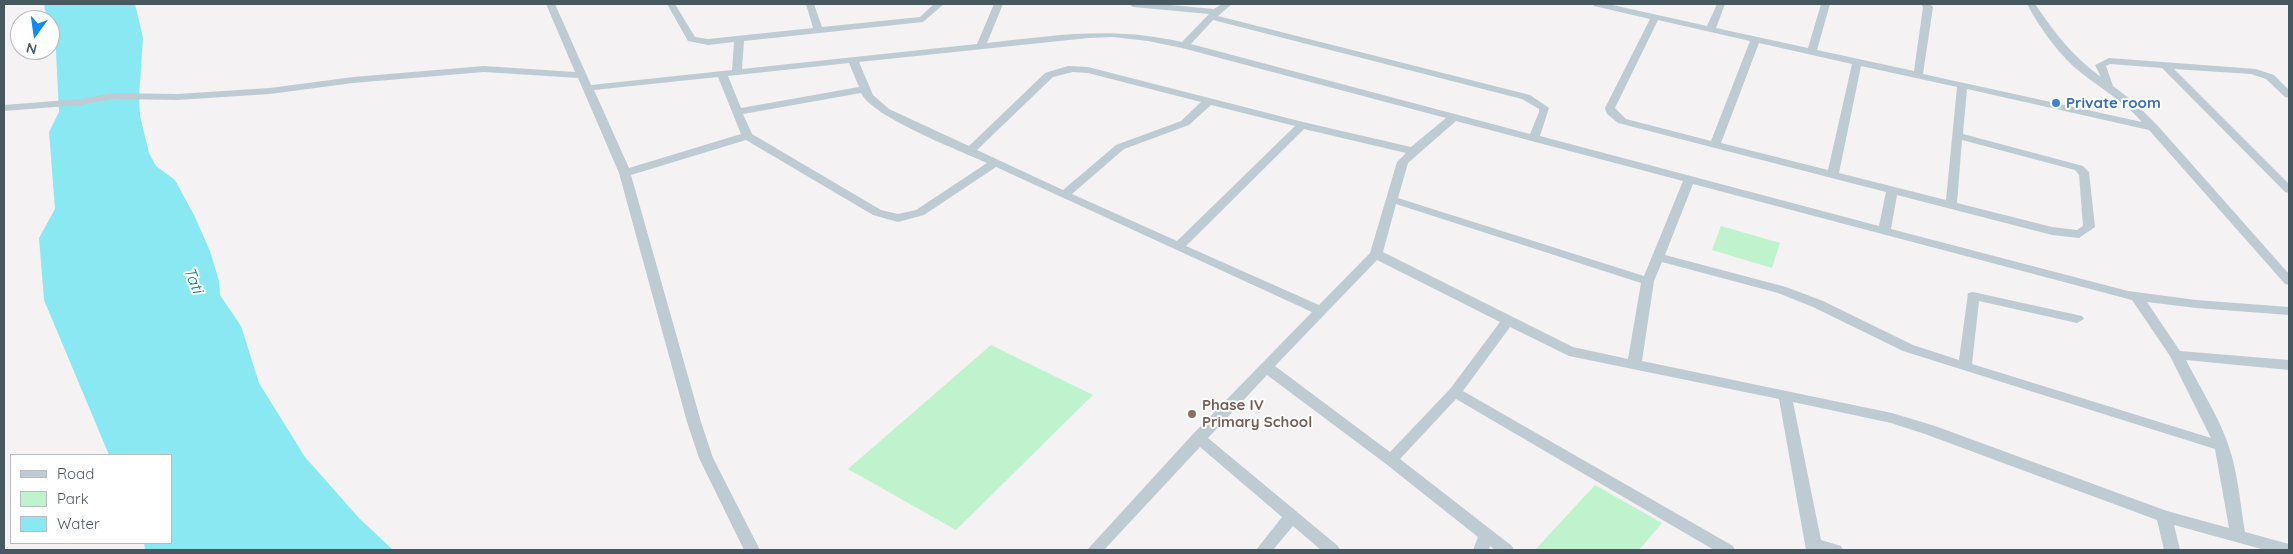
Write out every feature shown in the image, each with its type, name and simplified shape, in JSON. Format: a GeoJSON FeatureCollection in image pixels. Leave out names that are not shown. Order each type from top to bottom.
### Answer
{"type":"FeatureCollection","features":[{"type":"Feature","properties":{"kind":"street"},"geometry":{"type":"LineString","coordinates":[[550,4],[625,173],[694,422],[706,458],[752,550]]}},
{"type":"Feature","properties":{"kind":"street"},"geometry":{"type":"LineString","coordinates":[[671,4],[690,39],[708,42],[917,20],[926,16],[939,4]]}},
{"type":"Feature","properties":{"kind":"street"},"geometry":{"type":"LineString","coordinates":[[810,4],[818,30]]}},
{"type":"Feature","properties":{"kind":"street"},"geometry":{"type":"LineString","coordinates":[[981,46],[998,4]]}},
{"type":"Feature","properties":{"kind":"street"},"geometry":{"type":"LineString","coordinates":[[1133,4],[1214,14],[1526,97],[1544,108],[1533,139]]}},
{"type":"Feature","properties":{"kind":"street"},"geometry":{"type":"LineString","coordinates":[[1184,45],[1214,14],[1228,4]]}},
{"type":"Feature","properties":{"kind":"street"},"geometry":{"type":"LineString","coordinates":[[1597,4],[1620,6],[1655,18],[2154,128]]}},
{"type":"Feature","properties":{"kind":"street"},"geometry":{"type":"LineString","coordinates":[[1710,30],[1721,4]]}},
{"type":"Feature","properties":{"kind":"street"},"geometry":{"type":"LineString","coordinates":[[1811,52],[1826,4]]}},
{"type":"Feature","properties":{"kind":"street"},"geometry":{"type":"LineString","coordinates":[[1918,76],[1928,7],[1926,4]]}},
{"type":"Feature","properties":{"kind":"street"},"geometry":{"type":"LineString","coordinates":[[2031,4],[2053,36],[2076,62],[2131,104],[2289,281]]}},
{"type":"Feature","properties":{"kind":"street"},"geometry":{"type":"LineString","coordinates":[[1655,18],[1610,108],[1616,117],[1630,124],[2052,231],[2079,234],[2089,227],[2085,174],[2079,168],[1958,136]]}},
{"type":"Feature","properties":{"kind":"street"},"geometry":{"type":"LineString","coordinates":[[588,88],[981,46],[1110,34],[1142,35],[1884,232],[2137,297],[2176,303],[2289,311]]}},
{"type":"Feature","properties":{"kind":"street"},"geometry":{"type":"LineString","coordinates":[[737,72],[739,40]]}},
{"type":"Feature","properties":{"kind":"street"},"geometry":{"type":"LineString","coordinates":[[1715,145],[1755,40]]}},
{"type":"Feature","properties":{"kind":"street"},"geometry":{"type":"LineString","coordinates":[[853,60],[868,96],[884,110],[1064,195],[1320,311]]}},
{"type":"Feature","properties":{"kind":"street"},"geometry":{"type":"LineString","coordinates":[[1833,175],[1857,62]]}},
{"type":"Feature","properties":{"kind":"street"},"geometry":{"type":"LineString","coordinates":[[2110,87],[2100,65],[2104,62],[2164,64],[2252,71],[2270,77],[2289,95]]}},
{"type":"Feature","properties":{"kind":"street"},"geometry":{"type":"LineString","coordinates":[[2164,64],[2289,190]]}},
{"type":"Feature","properties":{"kind":"street"},"geometry":{"type":"LineString","coordinates":[[4,108],[80,102],[113,96],[177,97],[270,91],[353,80],[484,69],[582,75]]}},
{"type":"Feature","properties":{"kind":"street"},"geometry":{"type":"LineString","coordinates":[[970,151],[1049,75],[1056,71],[1076,69],[1088,70],[1302,125],[1413,151]]}},
{"type":"Feature","properties":{"kind":"street"},"geometry":{"type":"LineString","coordinates":[[722,74],[747,136],[877,213],[898,218],[920,213],[995,163]]}},
{"type":"Feature","properties":{"kind":"street"},"geometry":{"type":"LineString","coordinates":[[1952,205],[1962,86]]}},
{"type":"Feature","properties":{"kind":"street"},"geometry":{"type":"LineString","coordinates":[[737,112],[865,89]]}},
{"type":"Feature","properties":{"kind":"street"},"geometry":{"type":"LineString","coordinates":[[1064,195],[1120,147],[1185,122],[1210,101]]}},
{"type":"Feature","properties":{"kind":"street"},"geometry":{"type":"LineString","coordinates":[[1095,550],[1198,438],[1376,254],[1399,170],[1413,151],[1454,117]]}},
{"type":"Feature","properties":{"kind":"street"},"geometry":{"type":"LineString","coordinates":[[1179,246],[1302,125]]}},
{"type":"Feature","properties":{"kind":"street"},"geometry":{"type":"LineString","coordinates":[[625,173],[747,136]]}},
{"type":"Feature","properties":{"kind":"street"},"geometry":{"type":"LineString","coordinates":[[1634,366],[1648,282],[1689,180]]}},
{"type":"Feature","properties":{"kind":"street"},"geometry":{"type":"LineString","coordinates":[[1884,232],[1892,190]]}},
{"type":"Feature","properties":{"kind":"street"},"geometry":{"type":"LineString","coordinates":[[1391,199],[1648,282]]}},
{"type":"Feature","properties":{"kind":"street"},"geometry":{"type":"LineString","coordinates":[[1376,254],[1569,351],[1892,418],[1930,430],[2164,516],[2287,550]]}},
{"type":"Feature","properties":{"kind":"street"},"geometry":{"type":"LineString","coordinates":[[1658,257],[1782,290],[1818,304],[1896,343],[1966,367],[2221,446]]}},
{"type":"Feature","properties":{"kind":"street"},"geometry":{"type":"LineString","coordinates":[[1966,367],[1973,296],[2077,319]]}},
{"type":"Feature","properties":{"kind":"street"},"geometry":{"type":"LineString","coordinates":[[2137,297],[2176,355],[2214,427],[2227,470],[2238,537]]}},
{"type":"Feature","properties":{"kind":"street"},"geometry":{"type":"LineString","coordinates":[[1391,460],[1455,392],[1508,321]]}},
{"type":"Feature","properties":{"kind":"street"},"geometry":{"type":"LineString","coordinates":[[2176,355],[2289,365]]}},
{"type":"Feature","properties":{"kind":"street"},"geometry":{"type":"LineString","coordinates":[[1266,367],[1391,460],[1484,543],[1506,550]]}},
{"type":"Feature","properties":{"kind":"street"},"geometry":{"type":"LineString","coordinates":[[1455,392],[1727,550]]}},
{"type":"Feature","properties":{"kind":"street"},"geometry":{"type":"LineString","coordinates":[[1785,396],[1814,548],[1835,550]]}},
{"type":"Feature","properties":{"kind":"street"},"geometry":{"type":"LineString","coordinates":[[1198,438],[1332,550]]}},
{"type":"Feature","properties":{"kind":"street"},"geometry":{"type":"LineString","coordinates":[[1264,550],[1292,516]]}},
{"type":"Feature","properties":{"kind":"street"},"geometry":{"type":"LineString","coordinates":[[2164,516],[2172,550]]}},
{"type":"Feature","properties":{"kind":"green space"},"geometry":{"type":"Polygon","coordinates":[[[1721,226],[1780,243],[1772,268],[1712,250],[1721,226]]]}},
{"type":"Feature","properties":{"kind":"green space"},"geometry":{"type":"Polygon","coordinates":[[[991,345],[1093,395],[956,530],[848,469],[991,345]]]}},
{"type":"Feature","properties":{"kind":"green space"},"geometry":{"type":"Polygon","coordinates":[[[1595,485],[1662,523],[1639,550],[1535,550],[1595,485]]]}},
{"type":"Feature","properties":{"kind":"water","name":"Tati"},"geometry":{"type":"Polygon","coordinates":[[[44,4],[135,4],[143,38],[139,96],[140,116],[149,153],[156,166],[175,180],[194,215],[210,251],[219,281],[220,295],[241,326],[259,383],[305,457],[359,518],[393,550],[145,550],[144,544],[172,544],[172,454],[109,454],[44,300],[39,238],[55,209],[49,132],[59,112],[56,60],[60,60],[60,10],[45,10],[44,4]]]}},
{"type":"Feature","properties":{"kind":"place","name":"Private room"},"geometry":{"type":"Point","coordinates":[2056,103]}},
{"type":"Feature","properties":{"kind":"place","name":"Phase IV Primary School"},"geometry":{"type":"Point","coordinates":[1192,414]}}]}
